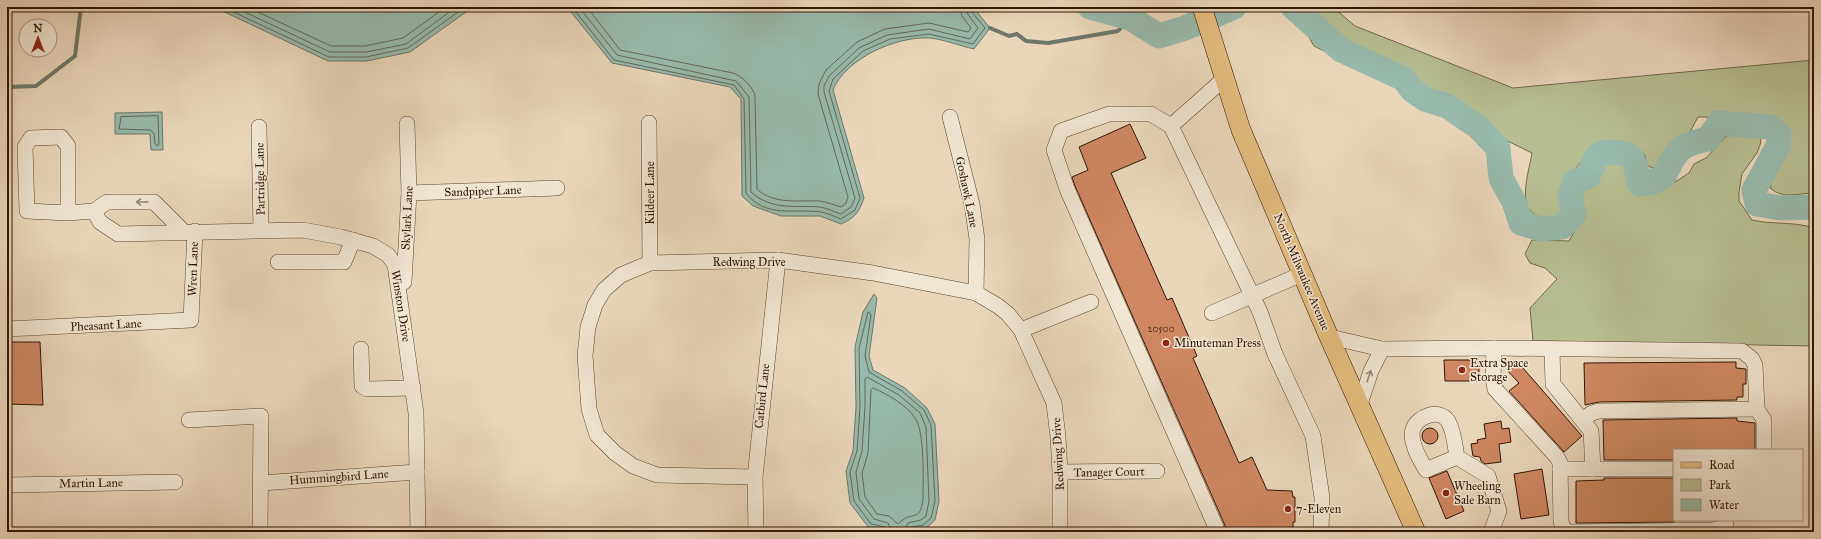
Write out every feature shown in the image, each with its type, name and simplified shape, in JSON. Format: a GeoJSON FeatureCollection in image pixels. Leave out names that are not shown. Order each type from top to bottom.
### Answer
{"type":"FeatureCollection","features":[{"type":"Feature","properties":{"kind":"main road","name":"North Milwaukee Avenue"},"geometry":{"type":"LineString","coordinates":[[1202,7],[1242,130],[1302,274],[1416,532]]}},
{"type":"Feature","properties":{"kind":"street"},"geometry":{"type":"LineString","coordinates":[[1171,126],[1225,78]]}},
{"type":"Feature","properties":{"kind":"street"},"geometry":{"type":"LineString","coordinates":[[1218,532],[1066,188],[1054,150],[1061,131],[1109,114],[1151,114],[1171,126],[1251,295],[1275,354],[1313,436],[1322,498],[1321,532]]}},
{"type":"Feature","properties":{"kind":"street","name":"Goshawk Lane"},"geometry":{"type":"LineString","coordinates":[[950,116],[972,204],[976,239],[976,293]]}},
{"type":"Feature","properties":{"kind":"street","name":"Kildeer Lane"},"geometry":{"type":"LineString","coordinates":[[649,123],[650,263]]}},
{"type":"Feature","properties":{"kind":"street","name":"Skylark Lane"},"geometry":{"type":"LineString","coordinates":[[402,311],[409,193],[408,124]]}},
{"type":"Feature","properties":{"kind":"street","name":"Partridge Lane"},"geometry":{"type":"LineString","coordinates":[[259,127],[261,230]]}},
{"type":"Feature","properties":{"kind":"street"},"geometry":{"type":"LineString","coordinates":[[68,213],[68,146],[61,137],[31,138],[25,147],[27,212],[68,213],[94,211],[108,202],[154,202],[189,231]]}},
{"type":"Feature","properties":{"kind":"street","name":"Sandpiper Lane"},"geometry":{"type":"LineString","coordinates":[[409,193],[557,188]]}},
{"type":"Feature","properties":{"kind":"street","name":"Winston Drive"},"geometry":{"type":"LineString","coordinates":[[94,211],[100,222],[118,234],[189,231],[304,230],[353,240],[373,246],[388,255],[395,265],[416,413],[418,532]]}},
{"type":"Feature","properties":{"kind":"street","name":"Wren Lane"},"geometry":{"type":"LineString","coordinates":[[189,231],[192,306]]}},
{"type":"Feature","properties":{"kind":"street"},"geometry":{"type":"LineString","coordinates":[[278,262],[344,262],[353,240]]}},
{"type":"Feature","properties":{"kind":"street","name":"Redwing Drive"},"geometry":{"type":"LineString","coordinates":[[755,477],[657,475],[633,466],[615,453],[597,435],[589,409],[585,356],[588,327],[596,305],[604,290],[621,275],[650,263],[778,260],[873,273],[976,293],[1008,314],[1021,330],[1054,404],[1060,472],[1060,532]]}},
{"type":"Feature","properties":{"kind":"street","name":"Catbird Lane"},"geometry":{"type":"LineString","coordinates":[[756,532],[755,477],[778,260]]}},
{"type":"Feature","properties":{"kind":"street"},"geometry":{"type":"LineString","coordinates":[[1212,313],[1302,274]]}},
{"type":"Feature","properties":{"kind":"street"},"geometry":{"type":"LineString","coordinates":[[1021,330],[1091,302]]}},
{"type":"Feature","properties":{"kind":"street","name":"Pheasant Lane"},"geometry":{"type":"LineString","coordinates":[[7,329],[191,320],[192,306]]}},
{"type":"Feature","properties":{"kind":"street"},"geometry":{"type":"LineString","coordinates":[[1330,337],[1382,349],[1552,348],[1742,351],[1752,359],[1755,365],[1757,409],[1764,420],[1764,449]]}},
{"type":"Feature","properties":{"kind":"street"},"geometry":{"type":"LineString","coordinates":[[361,348],[362,386],[367,389],[413,388]]}},
{"type":"Feature","properties":{"kind":"street"},"geometry":{"type":"LineString","coordinates":[[1494,348],[1493,378],[1496,389],[1557,457],[1560,463],[1561,521],[1563,528],[1569,532],[1713,530],[1721,528],[1726,521]]}},
{"type":"Feature","properties":{"kind":"street"},"geometry":{"type":"LineString","coordinates":[[1552,348],[1553,384],[1592,431],[1593,469]]}},
{"type":"Feature","properties":{"kind":"street"},"geometry":{"type":"LineString","coordinates":[[1360,404],[1371,371],[1382,349]]}},
{"type":"Feature","properties":{"kind":"street"},"geometry":{"type":"LineString","coordinates":[[1583,419],[1592,413],[1599,411],[1757,409]]}},
{"type":"Feature","properties":{"kind":"street"},"geometry":{"type":"LineString","coordinates":[[189,420],[260,416],[260,532]]}},
{"type":"Feature","properties":{"kind":"street"},"geometry":{"type":"LineString","coordinates":[[1457,458],[1488,476],[1499,511],[1491,532]]}},
{"type":"Feature","properties":{"kind":"street"},"geometry":{"type":"LineString","coordinates":[[1560,469],[1673,469]]}},
{"type":"Feature","properties":{"kind":"street","name":"Tanager Court"},"geometry":{"type":"LineString","coordinates":[[1060,472],[1157,471]]}},
{"type":"Feature","properties":{"kind":"street","name":"Hummingbird Lane"},"geometry":{"type":"LineString","coordinates":[[260,482],[417,472]]}},
{"type":"Feature","properties":{"kind":"street","name":"Martin Lane"},"geometry":{"type":"LineString","coordinates":[[7,485],[175,482]]}},
{"type":"Feature","properties":{"kind":"green space"},"geometry":{"type":"Polygon","coordinates":[[[1287,7],[1333,7],[1355,26],[1513,88],[1814,60],[1814,193],[1786,195],[1775,192],[1770,188],[1786,139],[1786,130],[1767,118],[1698,117],[1690,132],[1680,138],[1668,149],[1656,167],[1652,168],[1647,165],[1645,155],[1630,145],[1621,143],[1612,144],[1593,152],[1585,158],[1572,173],[1566,185],[1559,217],[1544,217],[1534,214],[1528,207],[1526,198],[1527,176],[1532,153],[1314,46],[1295,13],[1287,7]]]}},
{"type":"Feature","properties":{"kind":"green space"},"geometry":{"type":"Polygon","coordinates":[[[1753,134],[1760,137],[1761,142],[1757,153],[1742,174],[1739,192],[1739,201],[1752,220],[1798,224],[1814,228],[1814,346],[1533,341],[1530,308],[1557,279],[1545,268],[1530,263],[1525,254],[1532,240],[1569,241],[1582,218],[1583,207],[1580,197],[1583,191],[1607,161],[1620,161],[1628,166],[1632,175],[1634,188],[1640,191],[1654,189],[1675,182],[1689,173],[1694,164],[1706,158],[1726,136],[1753,134]]]}},
{"type":"Feature","properties":{"kind":"water"},"geometry":{"type":"Polygon","coordinates":[[[214,7],[473,7],[410,52],[367,61],[328,61],[214,7]]]}},
{"type":"Feature","properties":{"kind":"water"},"geometry":{"type":"Polygon","coordinates":[[[565,7],[973,7],[990,28],[974,49],[929,38],[916,38],[887,45],[860,59],[839,79],[833,90],[864,198],[856,214],[841,224],[820,216],[781,216],[753,206],[742,196],[741,99],[730,87],[612,63],[571,12],[565,7]]]}},
{"type":"Feature","properties":{"kind":"water"},"geometry":{"type":"Polygon","coordinates":[[[162,112],[163,150],[151,150],[150,134],[115,134],[115,113],[162,112]]]}},
{"type":"Feature","properties":{"kind":"water"},"geometry":{"type":"Polygon","coordinates":[[[874,294],[877,298],[869,356],[873,370],[905,388],[927,408],[935,424],[939,501],[935,520],[925,529],[892,532],[869,528],[850,503],[846,471],[853,451],[856,407],[855,347],[863,312],[874,294]]]}},
{"type":"Feature","properties":{"kind":"building"},"geometry":{"type":"Polygon","coordinates":[[[1130,124],[1146,158],[1111,173],[1167,300],[1172,298],[1197,356],[1193,358],[1239,463],[1252,457],[1267,490],[1292,491],[1293,497],[1295,497],[1295,522],[1293,522],[1293,529],[1227,530],[1075,186],[1072,177],[1088,170],[1079,147],[1130,124]]]}},
{"type":"Feature","properties":{"kind":"building"},"geometry":{"type":"Polygon","coordinates":[[[7,342],[40,342],[43,405],[7,404],[7,342]]]}},
{"type":"Feature","properties":{"kind":"building","name":"Extra Space Storage"},"geometry":{"type":"Polygon","coordinates":[[[1444,360],[1479,360],[1479,381],[1445,381],[1444,360]]]}},
{"type":"Feature","properties":{"kind":"building"},"geometry":{"type":"Polygon","coordinates":[[[1516,360],[1582,436],[1564,452],[1509,391],[1519,383],[1506,369],[1516,360]]]}},
{"type":"Feature","properties":{"kind":"building"},"geometry":{"type":"Polygon","coordinates":[[[1736,362],[1736,368],[1746,369],[1746,384],[1743,384],[1743,397],[1737,397],[1737,400],[1599,402],[1585,405],[1584,363],[1736,362]]]}},
{"type":"Feature","properties":{"kind":"building"},"geometry":{"type":"Polygon","coordinates":[[[1737,418],[1737,421],[1755,423],[1755,449],[1673,449],[1673,460],[1604,460],[1603,420],[1737,418]]]}},
{"type":"Feature","properties":{"kind":"building"},"geometry":{"type":"Polygon","coordinates":[[[1501,421],[1502,429],[1509,428],[1511,442],[1499,444],[1501,462],[1485,464],[1481,461],[1480,457],[1473,456],[1471,444],[1478,443],[1477,440],[1486,438],[1484,424],[1501,421]]]}},
{"type":"Feature","properties":{"kind":"building"},"geometry":{"type":"Polygon","coordinates":[[[1427,428],[1433,428],[1438,433],[1436,442],[1433,444],[1427,444],[1422,439],[1422,433],[1427,428]]]}},
{"type":"Feature","properties":{"kind":"building"},"geometry":{"type":"Polygon","coordinates":[[[1542,469],[1549,515],[1521,519],[1514,474],[1542,469]]]}},
{"type":"Feature","properties":{"kind":"building","name":"Wheeling Sale Barn"},"geometry":{"type":"Polygon","coordinates":[[[1447,471],[1464,511],[1446,519],[1429,478],[1447,471]]]}},
{"type":"Feature","properties":{"kind":"building"},"geometry":{"type":"Polygon","coordinates":[[[1604,478],[1673,478],[1674,522],[1576,523],[1576,481],[1604,480],[1604,478]]]}},
{"type":"Feature","properties":{"kind":"waterway"},"geometry":{"type":"LineString","coordinates":[[7,87],[36,86],[75,56],[81,7]]}},
{"type":"Feature","properties":{"kind":"waterway"},"geometry":{"type":"LineString","coordinates":[[1090,7],[1130,18],[1159,36],[1185,28],[1234,7]]}},
{"type":"Feature","properties":{"kind":"waterway"},"geometry":{"type":"LineString","coordinates":[[1293,7],[1341,50],[1404,79],[1412,90],[1425,99],[1447,106],[1478,127],[1498,148],[1501,178],[1514,202],[1521,223],[1541,229],[1562,227],[1574,214],[1570,196],[1575,181],[1588,177],[1595,159],[1603,152],[1626,154],[1630,157],[1636,167],[1640,184],[1650,183],[1664,176],[1672,160],[1684,146],[1708,139],[1719,123],[1770,127],[1779,134],[1778,146],[1754,190],[1757,204],[1780,208],[1814,207]]}},
{"type":"Feature","properties":{"kind":"waterway"},"geometry":{"type":"LineString","coordinates":[[990,28],[1009,36],[1017,34],[1026,41],[1048,43],[1118,31],[1130,18]]}},
{"type":"Feature","properties":{"kind":"place","name":"Minuteman Press"},"geometry":{"type":"Point","coordinates":[1166,343]}},
{"type":"Feature","properties":{"kind":"place","name":"Extra Space Storage"},"geometry":{"type":"Point","coordinates":[1462,370]}},
{"type":"Feature","properties":{"kind":"place","name":"Wheeling Sale Barn"},"geometry":{"type":"Point","coordinates":[1446,493]}},
{"type":"Feature","properties":{"kind":"place","name":"7-Eleven"},"geometry":{"type":"Point","coordinates":[1288,509]}}]}
